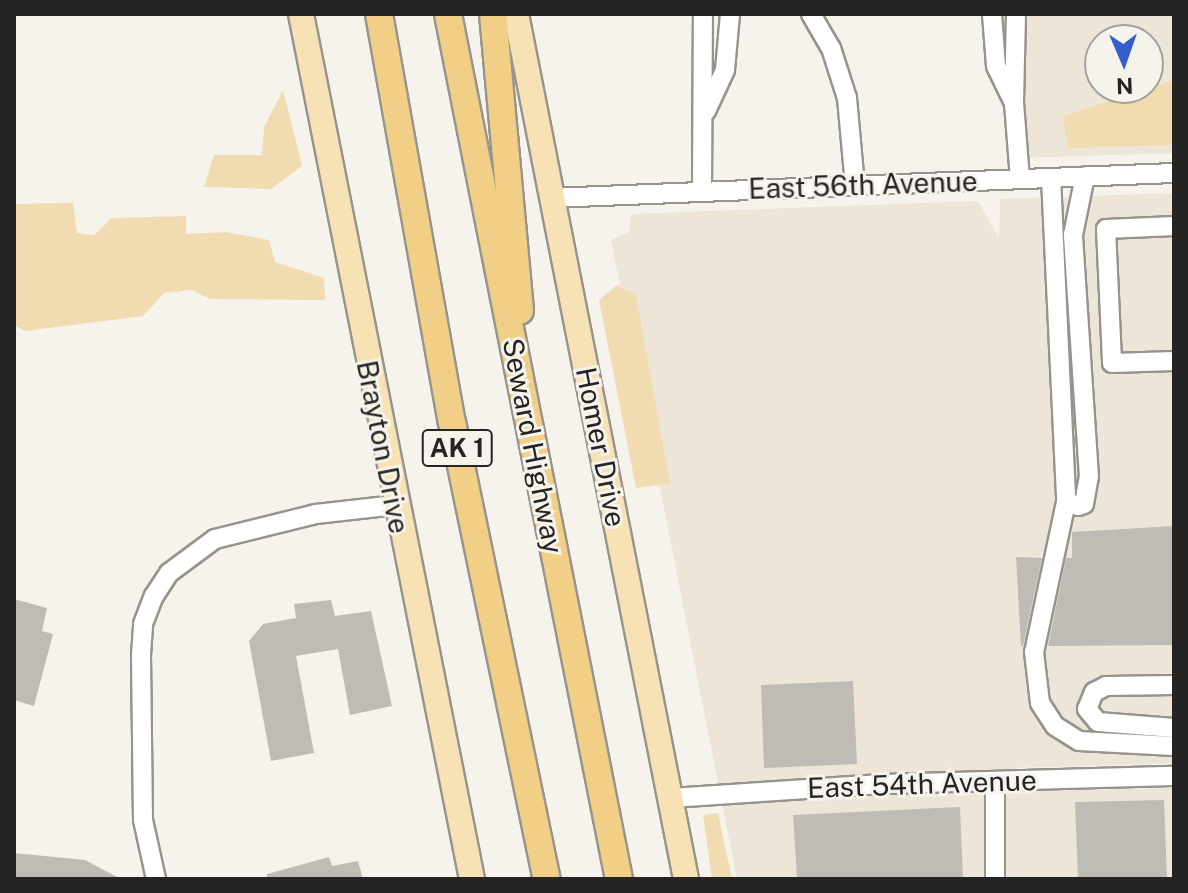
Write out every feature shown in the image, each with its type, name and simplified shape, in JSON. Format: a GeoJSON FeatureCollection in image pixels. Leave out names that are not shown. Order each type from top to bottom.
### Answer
{"type":"FeatureCollection","features":[{"type":"Feature","properties":{"kind":"highway","name":"AK 1"},"geometry":{"type":"LineString","coordinates":[[376,14],[547,879]]}},
{"type":"Feature","properties":{"kind":"highway","name":"Seward Highway"},"geometry":{"type":"LineString","coordinates":[[448,14],[619,879]]}},
{"type":"Feature","properties":{"kind":"highway"},"geometry":{"type":"LineString","coordinates":[[493,14],[532,438]]}},
{"type":"Feature","properties":{"kind":"main road","name":"Brayton Drive"},"geometry":{"type":"LineString","coordinates":[[301,14],[395,505],[472,879]]}},
{"type":"Feature","properties":{"kind":"main road","name":"Homer Drive"},"geometry":{"type":"LineString","coordinates":[[516,14],[686,879]]}},
{"type":"Feature","properties":{"kind":"street"},"geometry":{"type":"LineString","coordinates":[[702,192],[703,14]]}},
{"type":"Feature","properties":{"kind":"street"},"geometry":{"type":"LineString","coordinates":[[703,117],[725,70],[730,14]]}},
{"type":"Feature","properties":{"kind":"street"},"geometry":{"type":"LineString","coordinates":[[811,14],[831,48],[847,98],[855,186]]}},
{"type":"Feature","properties":{"kind":"street"},"geometry":{"type":"LineString","coordinates":[[992,14],[996,66],[1014,103]]}},
{"type":"Feature","properties":{"kind":"street"},"geometry":{"type":"LineString","coordinates":[[1016,14],[1014,103],[1020,179]]}},
{"type":"Feature","properties":{"kind":"street","name":"East 56th Avenue"},"geometry":{"type":"LineString","coordinates":[[551,198],[1174,173]]}},
{"type":"Feature","properties":{"kind":"street"},"geometry":{"type":"LineString","coordinates":[[1066,502],[1084,504],[1088,491],[1073,235],[1085,176]]}},
{"type":"Feature","properties":{"kind":"street"},"geometry":{"type":"LineString","coordinates":[[1051,178],[1066,502],[1034,652],[1040,703],[1055,726],[1079,741],[1174,746]]}},
{"type":"Feature","properties":{"kind":"street"},"geometry":{"type":"LineString","coordinates":[[1174,226],[1106,229],[1112,363],[1174,361]]}},
{"type":"Feature","properties":{"kind":"street"},"geometry":{"type":"LineString","coordinates":[[156,879],[143,820],[141,655],[143,624],[154,596],[169,573],[215,539],[316,514],[395,505]]}},
{"type":"Feature","properties":{"kind":"street"},"geometry":{"type":"LineString","coordinates":[[1174,685],[1106,686],[1094,692],[1087,709],[1098,722],[1174,728]]}},
{"type":"Feature","properties":{"kind":"street","name":"East 54th Avenue"},"geometry":{"type":"LineString","coordinates":[[671,798],[995,781],[1174,776]]}},
{"type":"Feature","properties":{"kind":"street"},"geometry":{"type":"LineString","coordinates":[[995,781],[995,879]]}},
{"type":"Feature","properties":{"kind":"shaded area"},"geometry":{"type":"Polygon","coordinates":[[[1012,14],[1174,14],[1174,153],[1015,158],[1012,14]]]}},
{"type":"Feature","properties":{"kind":"shaded area"},"geometry":{"type":"Polygon","coordinates":[[[1174,80],[1174,145],[1068,148],[1063,116],[1100,104],[1164,104],[1164,83],[1174,80]]]}},
{"type":"Feature","properties":{"kind":"shaded area"},"geometry":{"type":"Polygon","coordinates":[[[283,90],[302,166],[271,189],[204,187],[214,155],[262,155],[264,127],[283,90]]]}},
{"type":"Feature","properties":{"kind":"shaded area"},"geometry":{"type":"Polygon","coordinates":[[[1174,193],[1174,763],[1017,768],[1024,791],[1174,788],[1174,879],[737,879],[611,240],[629,232],[631,214],[978,201],[999,238],[1000,199],[1174,193]]]}},
{"type":"Feature","properties":{"kind":"shaded area"},"geometry":{"type":"Polygon","coordinates":[[[73,203],[77,233],[94,235],[112,218],[186,216],[186,234],[226,232],[269,240],[275,262],[324,278],[325,300],[210,299],[191,290],[164,293],[143,316],[25,331],[14,325],[14,204],[73,203]]]}},
{"type":"Feature","properties":{"kind":"shaded area"},"geometry":{"type":"Polygon","coordinates":[[[617,285],[636,295],[670,484],[636,488],[599,300],[617,285]]]}},
{"type":"Feature","properties":{"kind":"shaded area"},"geometry":{"type":"Polygon","coordinates":[[[718,813],[732,879],[712,879],[703,815],[718,813]]]}},
{"type":"Feature","properties":{"kind":"building"},"geometry":{"type":"Polygon","coordinates":[[[1174,526],[1174,645],[1048,646],[1066,558],[1072,558],[1072,532],[1174,526]]]}},
{"type":"Feature","properties":{"kind":"building"},"geometry":{"type":"Polygon","coordinates":[[[1016,557],[1042,558],[1023,646],[1021,646],[1016,557]]]}},
{"type":"Feature","properties":{"kind":"building"},"geometry":{"type":"Polygon","coordinates":[[[14,599],[47,608],[42,631],[53,634],[34,706],[14,700],[14,599]]]}},
{"type":"Feature","properties":{"kind":"building"},"geometry":{"type":"Polygon","coordinates":[[[331,600],[335,616],[371,611],[392,706],[350,715],[338,649],[296,656],[314,753],[271,761],[249,641],[263,624],[296,618],[294,604],[331,600]]]}},
{"type":"Feature","properties":{"kind":"building"},"geometry":{"type":"Polygon","coordinates":[[[853,681],[857,764],[764,768],[761,685],[853,681]]]}},
{"type":"Feature","properties":{"kind":"building"},"geometry":{"type":"Polygon","coordinates":[[[1164,800],[1167,879],[1078,879],[1075,802],[1164,800]]]}},
{"type":"Feature","properties":{"kind":"building"},"geometry":{"type":"Polygon","coordinates":[[[960,807],[963,879],[797,879],[793,815],[960,807]]]}},
{"type":"Feature","properties":{"kind":"building"},"geometry":{"type":"Polygon","coordinates":[[[14,853],[85,860],[121,879],[14,879],[14,853]]]}},
{"type":"Feature","properties":{"kind":"building"},"geometry":{"type":"Polygon","coordinates":[[[329,857],[332,866],[358,861],[363,879],[267,879],[267,874],[329,857]]]}}]}
